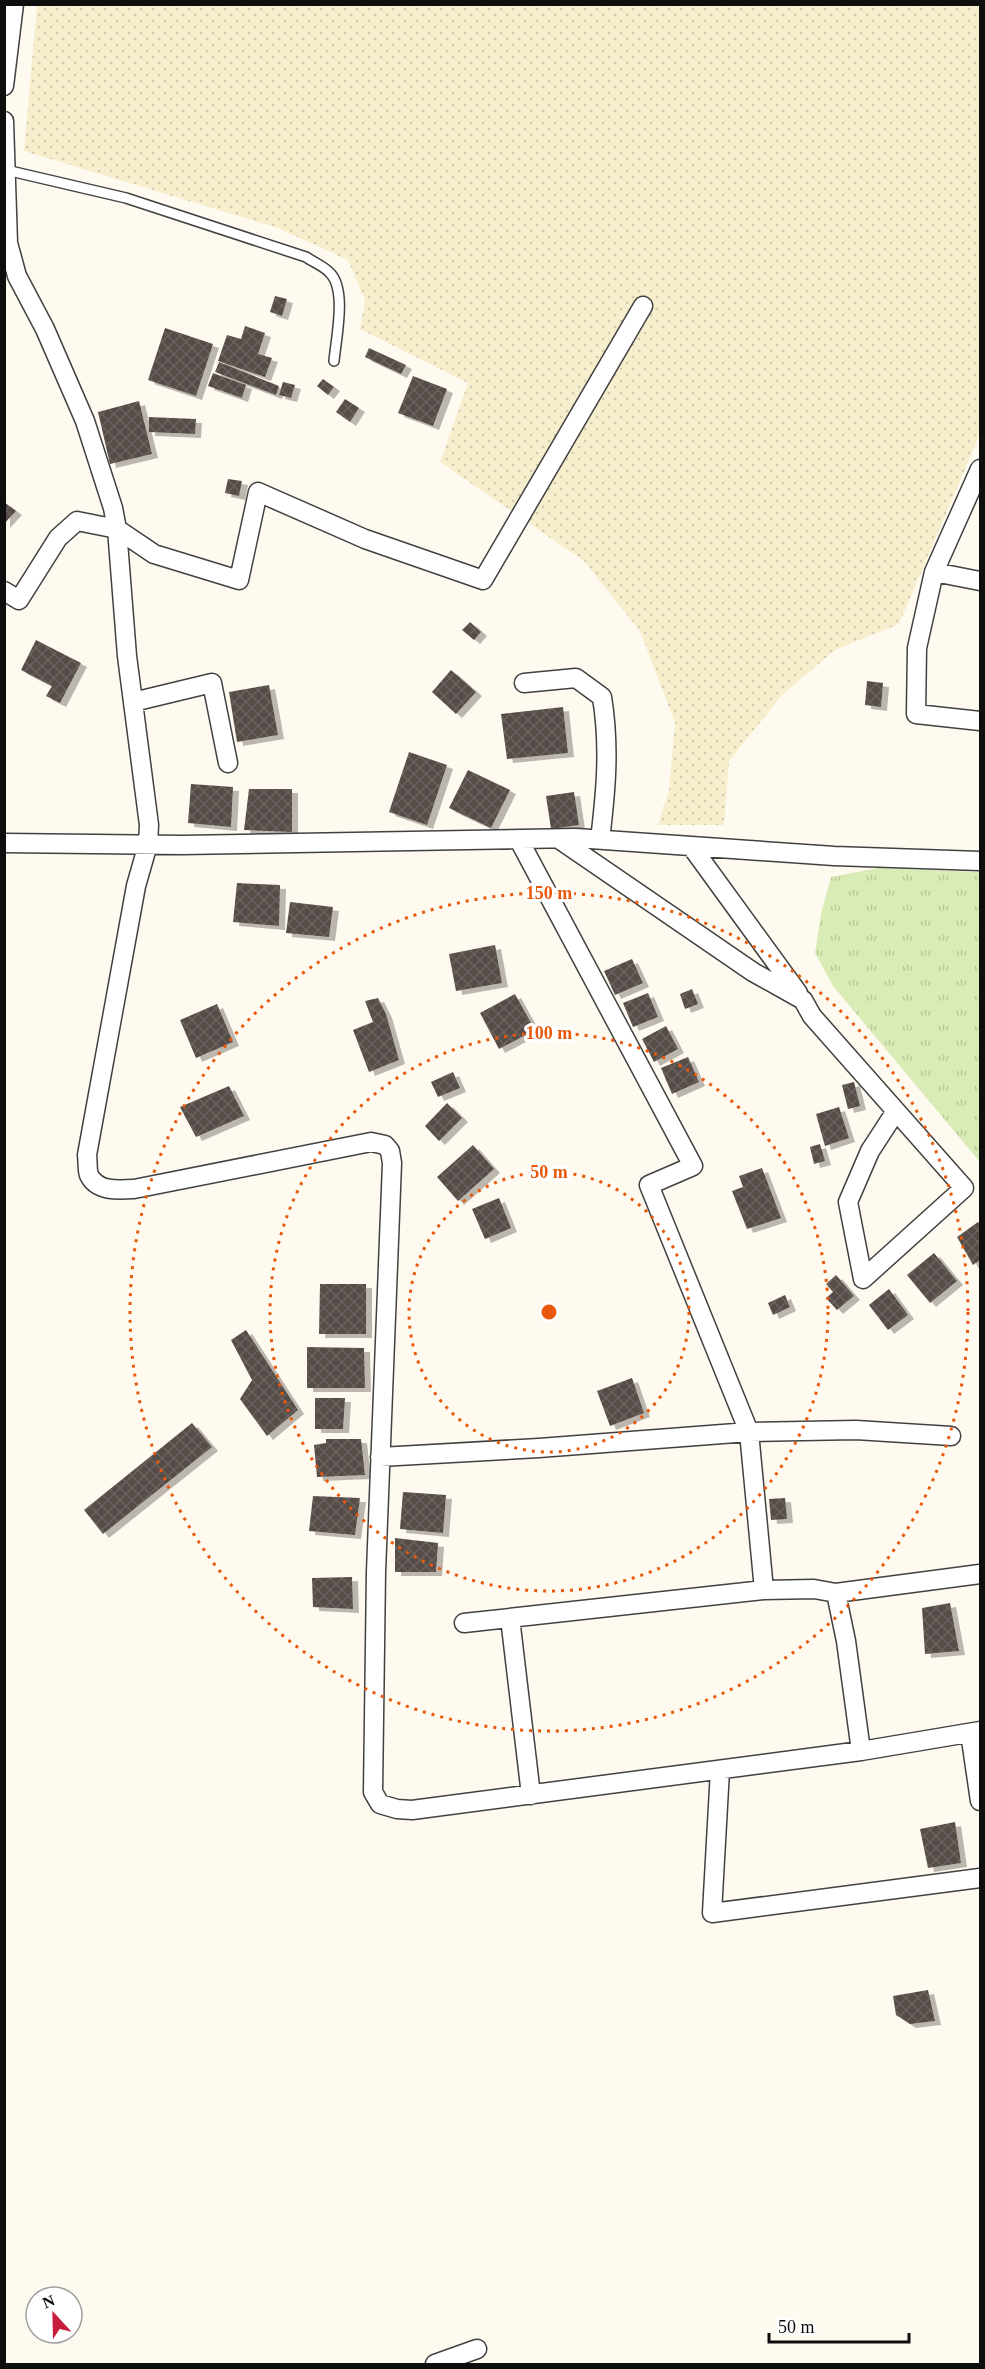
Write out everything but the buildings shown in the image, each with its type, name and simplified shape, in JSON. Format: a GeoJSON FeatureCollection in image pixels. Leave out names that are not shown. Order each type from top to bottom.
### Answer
{"type":"FeatureCollection","features":[{"type":"Feature","properties":{"kind":"street"},"geometry":{"type":"LineString","coordinates":[[4,86],[14,4]]}},
{"type":"Feature","properties":{"kind":"street"},"geometry":{"type":"LineString","coordinates":[[4,121],[8,243],[17,276],[45,329],[85,421],[113,508],[117,529],[123,619],[149,825],[148,844],[136,886],[87,1155],[89,1175],[99,1185],[113,1190],[134,1189],[371,1142],[384,1145],[390,1151],[376,1572],[373,1792],[381,1804],[397,1809],[412,1810],[861,1751],[975,1732],[981,1802]]}},
{"type":"Feature","properties":{"kind":"street"},"geometry":{"type":"LineString","coordinates":[[4,591],[19,600],[58,538],[76,521],[117,529],[154,554],[238,579],[258,492],[365,539],[483,580],[643,306]]}},
{"type":"Feature","properties":{"kind":"street"},"geometry":{"type":"LineString","coordinates":[[981,469],[934,572],[917,648],[915,714],[981,721]]}},
{"type":"Feature","properties":{"kind":"street"},"geometry":{"type":"LineString","coordinates":[[934,572],[981,581]]}},
{"type":"Feature","properties":{"kind":"street"},"geometry":{"type":"LineString","coordinates":[[524,683],[576,678],[602,697],[607,732],[607,784],[600,840]]}},
{"type":"Feature","properties":{"kind":"street"},"geometry":{"type":"LineString","coordinates":[[133,702],[212,683],[228,763]]}},
{"type":"Feature","properties":{"kind":"street"},"geometry":{"type":"LineString","coordinates":[[559,839],[753,972],[802,1000]]}},
{"type":"Feature","properties":{"kind":"street"},"geometry":{"type":"LineString","coordinates":[[4,843],[182,845],[559,839],[834,856],[981,861]]}},
{"type":"Feature","properties":{"kind":"street"},"geometry":{"type":"LineString","coordinates":[[519,840],[693,1166],[650,1185],[749,1432],[764,1590]]}},
{"type":"Feature","properties":{"kind":"street"},"geometry":{"type":"LineString","coordinates":[[692,846],[812,1016],[964,1188],[863,1279],[848,1202],[870,1151],[896,1112]]}},
{"type":"Feature","properties":{"kind":"street"},"geometry":{"type":"LineString","coordinates":[[380,1457],[749,1432],[856,1430],[951,1436]]}},
{"type":"Feature","properties":{"kind":"street"},"geometry":{"type":"LineString","coordinates":[[464,1623],[764,1590],[814,1589],[836,1593],[981,1574]]}},
{"type":"Feature","properties":{"kind":"street"},"geometry":{"type":"LineString","coordinates":[[836,1593],[846,1641],[861,1751]]}},
{"type":"Feature","properties":{"kind":"street"},"geometry":{"type":"LineString","coordinates":[[510,1618],[531,1795]]}},
{"type":"Feature","properties":{"kind":"street"},"geometry":{"type":"LineString","coordinates":[[720,1770],[712,1913],[981,1878]]}},
{"type":"Feature","properties":{"kind":"street"},"geometry":{"type":"LineString","coordinates":[[435,2364],[477,2349]]}},
{"type":"Feature","properties":{"kind":"lane"},"geometry":{"type":"LineString","coordinates":[[6,170],[126,198],[306,257],[329,272],[338,285],[339,302],[334,361]]}},
{"type":"Feature","properties":{"kind":"shaded area"},"geometry":{"type":"Polygon","coordinates":[[[37,5],[980,5],[980,434],[899,624],[835,650],[782,695],[729,761],[724,825],[658,825],[669,790],[675,723],[640,631],[584,561],[440,462],[468,383],[360,329],[365,300],[348,260],[278,228],[24,151],[37,5]]]}},
{"type":"Feature","properties":{"kind":"green space"},"geometry":{"type":"Polygon","coordinates":[[[878,868],[980,872],[980,1162],[833,986],[815,953],[821,914],[831,877],[878,868]]]}}]}
